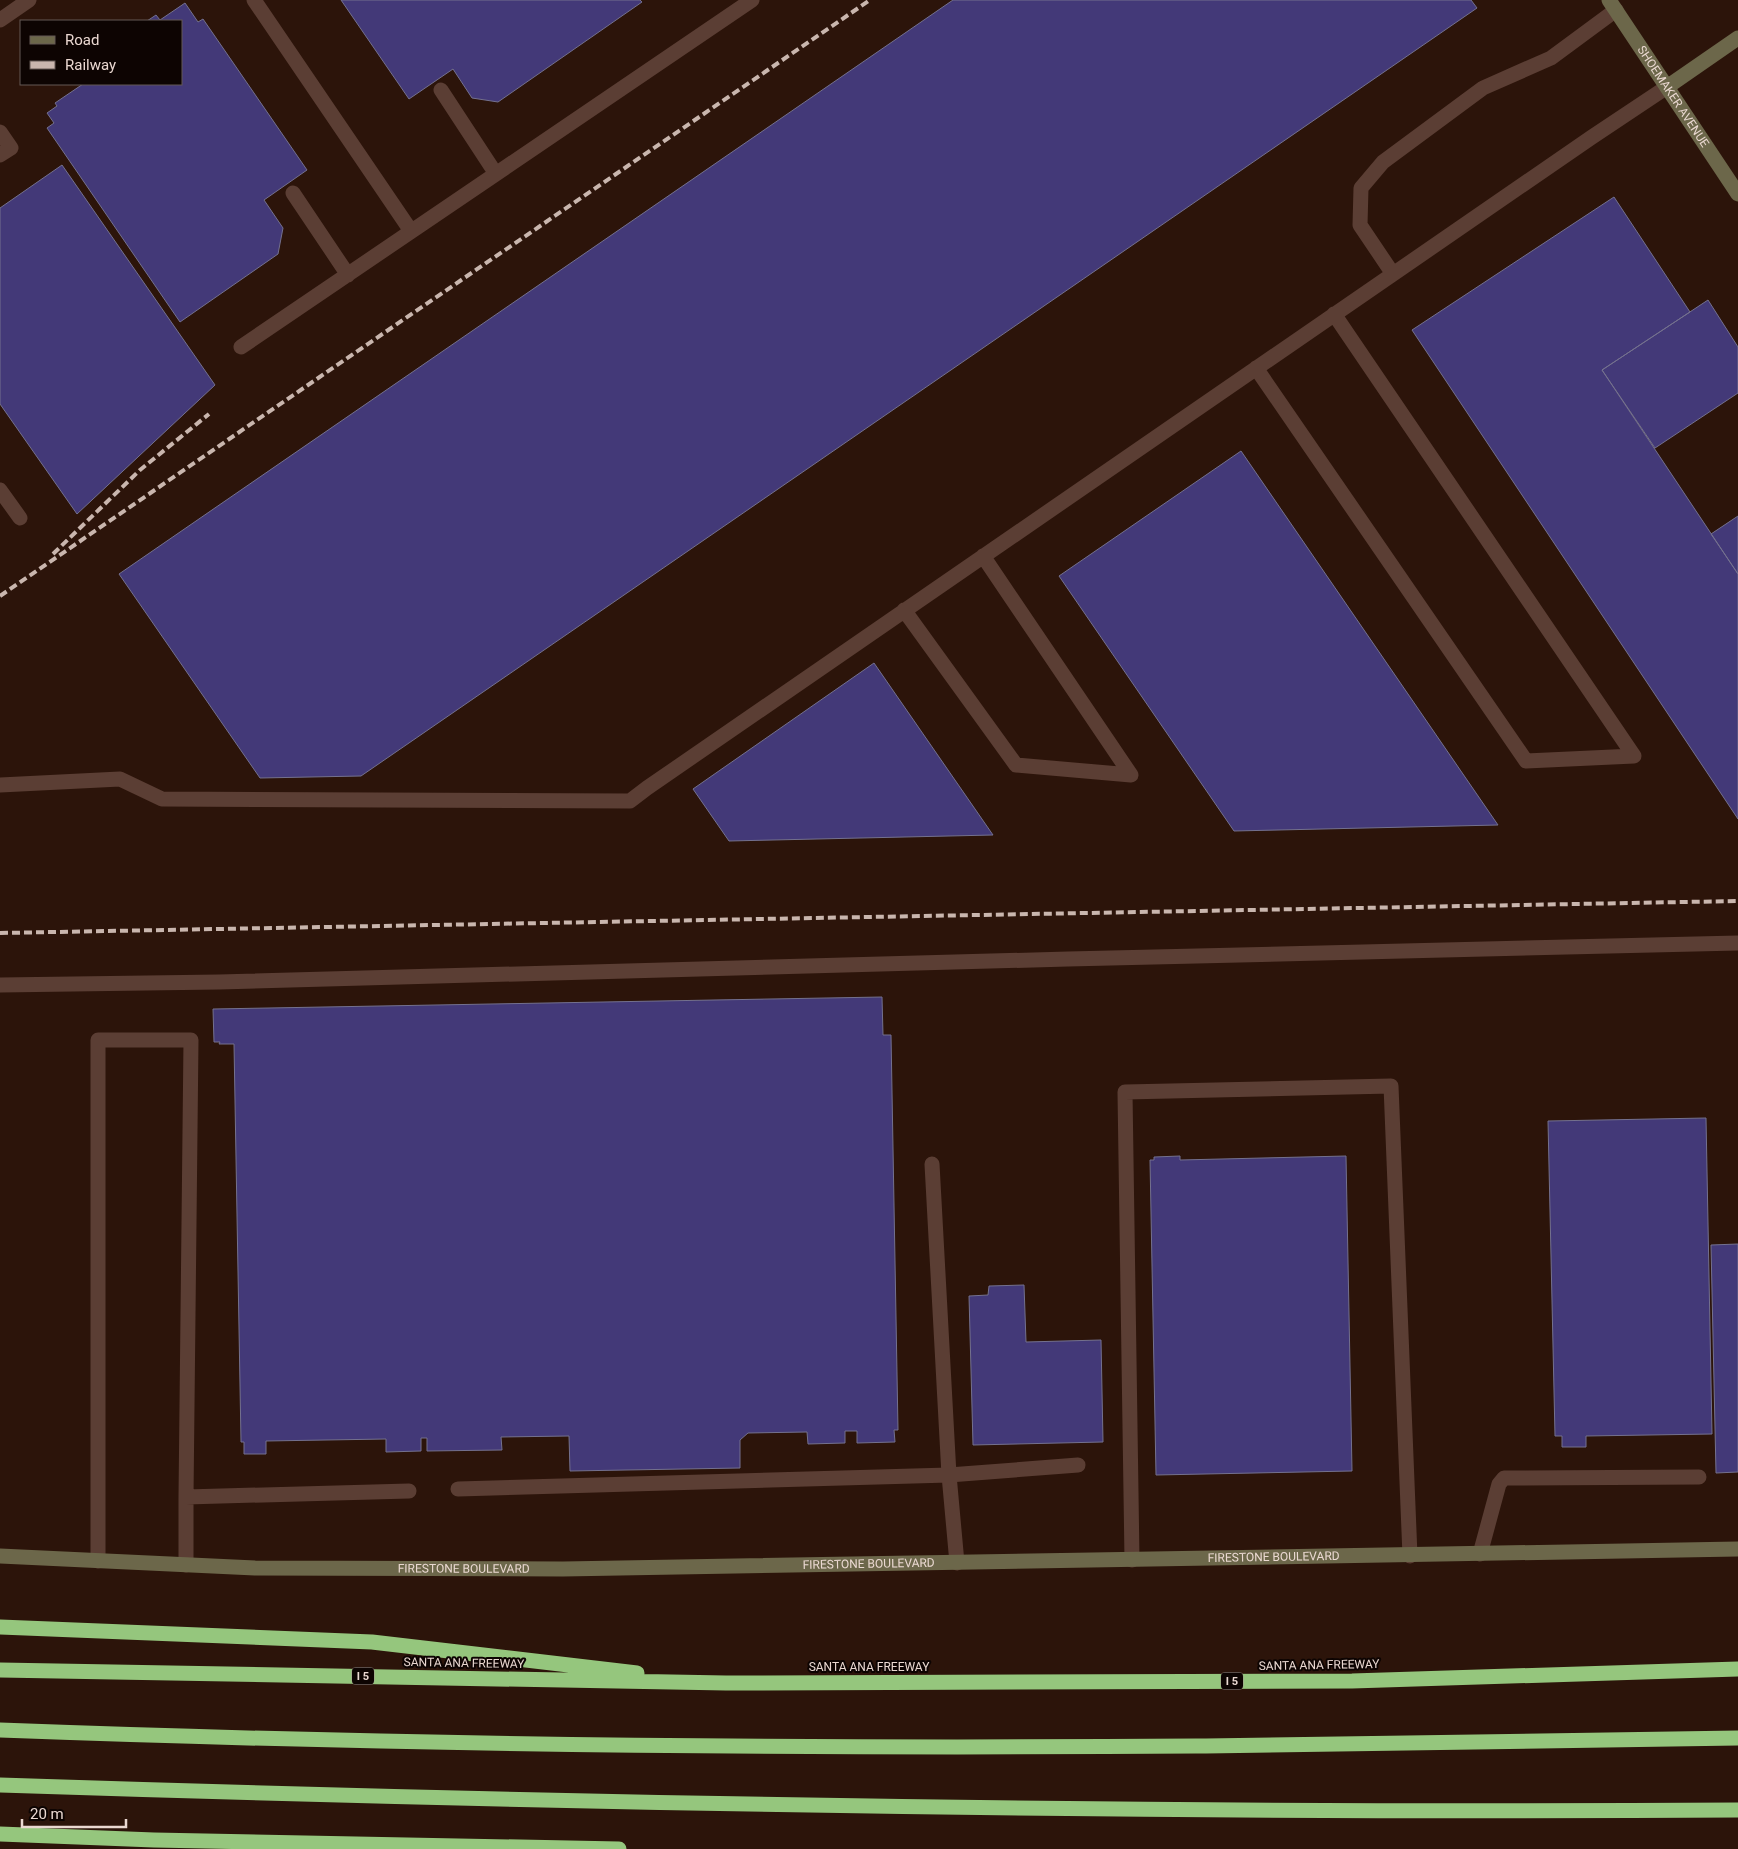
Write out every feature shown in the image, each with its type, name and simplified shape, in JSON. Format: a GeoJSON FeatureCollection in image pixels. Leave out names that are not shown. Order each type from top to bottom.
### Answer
{"type":"FeatureCollection","features":[{"type":"Feature","properties":{"kind":"highway"},"geometry":{"type":"LineString","coordinates":[[0,1627],[372,1642],[726,1683]]}},
{"type":"Feature","properties":{"kind":"highway","name":"SANTA ANA FREEWAY"},"geometry":{"type":"LineString","coordinates":[[0,1670],[726,1683],[1352,1680],[1738,1669]]}},
{"type":"Feature","properties":{"kind":"highway"},"geometry":{"type":"LineString","coordinates":[[0,1730],[235,1738],[736,1746],[1196,1746],[1738,1738]]}},
{"type":"Feature","properties":{"kind":"highway"},"geometry":{"type":"LineString","coordinates":[[0,1784],[351,1796],[812,1806],[1113,1810],[1738,1810]]}},
{"type":"Feature","properties":{"kind":"highway"},"geometry":{"type":"LineString","coordinates":[[0,1834],[154,1840],[618,1849]]}},
{"type":"Feature","properties":{"kind":"street"},"geometry":{"type":"LineString","coordinates":[[0,20],[30,0]]}},
{"type":"Feature","properties":{"kind":"street"},"geometry":{"type":"LineString","coordinates":[[254,0],[411,231]]}},
{"type":"Feature","properties":{"kind":"street"},"geometry":{"type":"LineString","coordinates":[[241,347],[752,0]]}},
{"type":"Feature","properties":{"kind":"street"},"geometry":{"type":"LineString","coordinates":[[1393,274],[1360,225],[1361,188],[1383,162],[1483,88],[1551,58],[1612,5]]}},
{"type":"Feature","properties":{"kind":"street","name":"SHOEMAKER AVENUE"},"geometry":{"type":"LineString","coordinates":[[1612,5],[1738,194]]}},
{"type":"Feature","properties":{"kind":"street"},"geometry":{"type":"LineString","coordinates":[[0,785],[120,779],[162,800],[630,801],[904,610],[1738,38]]}},
{"type":"Feature","properties":{"kind":"street"},"geometry":{"type":"LineString","coordinates":[[441,90],[496,174]]}},
{"type":"Feature","properties":{"kind":"street"},"geometry":{"type":"LineString","coordinates":[[0,132],[11,148],[0,155]]}},
{"type":"Feature","properties":{"kind":"street"},"geometry":{"type":"LineString","coordinates":[[292,193],[348,274]]}},
{"type":"Feature","properties":{"kind":"street"},"geometry":{"type":"LineString","coordinates":[[1256,368],[1526,760],[1634,756],[1334,314]]}},
{"type":"Feature","properties":{"kind":"street"},"geometry":{"type":"LineString","coordinates":[[0,490],[20,518]]}},
{"type":"Feature","properties":{"kind":"street"},"geometry":{"type":"LineString","coordinates":[[904,610],[1016,765],[1132,775],[983,556]]}},
{"type":"Feature","properties":{"kind":"street"},"geometry":{"type":"LineString","coordinates":[[0,985],[219,982],[1738,943]]}},
{"type":"Feature","properties":{"kind":"street"},"geometry":{"type":"LineString","coordinates":[[98,1561],[98,1040],[191,1040],[186,1565]]}},
{"type":"Feature","properties":{"kind":"street"},"geometry":{"type":"LineString","coordinates":[[1132,1560],[1125,1092],[1392,1086],[1410,1556]]}},
{"type":"Feature","properties":{"kind":"street"},"geometry":{"type":"LineString","coordinates":[[932,1164],[949,1475],[957,1563]]}},
{"type":"Feature","properties":{"kind":"street"},"geometry":{"type":"LineString","coordinates":[[458,1489],[949,1475],[1078,1465]]}},
{"type":"Feature","properties":{"kind":"street"},"geometry":{"type":"LineString","coordinates":[[1480,1554],[1499,1484],[1504,1478],[1699,1476]]}},
{"type":"Feature","properties":{"kind":"street"},"geometry":{"type":"LineString","coordinates":[[186,1497],[409,1491]]}},
{"type":"Feature","properties":{"kind":"street","name":"FIRESTONE BOULEVARD"},"geometry":{"type":"LineString","coordinates":[[0,1556],[256,1568],[563,1570],[1738,1549]]}},
{"type":"Feature","properties":{"kind":"building"},"geometry":{"type":"Polygon","coordinates":[[[341,0],[640,0],[642,2],[498,102],[472,98],[453,69],[409,99],[341,0]]]}},
{"type":"Feature","properties":{"kind":"building"},"geometry":{"type":"Polygon","coordinates":[[[953,0],[1471,0],[1477,8],[361,776],[260,778],[119,574],[953,0]]]}},
{"type":"Feature","properties":{"kind":"building"},"geometry":{"type":"Polygon","coordinates":[[[185,3],[198,22],[203,19],[307,170],[264,200],[283,228],[278,254],[180,322],[47,128],[54,123],[47,113],[57,106],[55,103],[82,85],[182,85],[182,20],[160,20],[185,3]]]}},
{"type":"Feature","properties":{"kind":"building"},"geometry":{"type":"Polygon","coordinates":[[[156,15],[160,20],[148,20],[156,15]]]}},
{"type":"Feature","properties":{"kind":"building"},"geometry":{"type":"Polygon","coordinates":[[[62,165],[215,385],[77,514],[0,404],[0,208],[62,165]]]}},
{"type":"Feature","properties":{"kind":"building"},"geometry":{"type":"Polygon","coordinates":[[[1614,197],[1690,312],[1602,370],[1738,574],[1738,819],[1412,330],[1614,197]]]}},
{"type":"Feature","properties":{"kind":"building"},"geometry":{"type":"Polygon","coordinates":[[[1708,300],[1738,347],[1738,393],[1655,448],[1602,370],[1708,300]]]}},
{"type":"Feature","properties":{"kind":"building"},"geometry":{"type":"Polygon","coordinates":[[[1241,451],[1498,825],[1234,831],[1059,576],[1241,451]]]}},
{"type":"Feature","properties":{"kind":"building"},"geometry":{"type":"Polygon","coordinates":[[[1738,516],[1738,574],[1711,534],[1738,516]]]}},
{"type":"Feature","properties":{"kind":"building"},"geometry":{"type":"Polygon","coordinates":[[[874,663],[993,835],[729,841],[693,789],[874,663]]]}},
{"type":"Feature","properties":{"kind":"building"},"geometry":{"type":"Polygon","coordinates":[[[882,997],[883,1035],[891,1035],[898,1430],[894,1430],[895,1442],[857,1443],[857,1431],[845,1431],[845,1443],[808,1444],[807,1432],[748,1433],[740,1440],[740,1468],[570,1471],[569,1436],[501,1437],[502,1450],[427,1451],[427,1438],[421,1438],[421,1451],[386,1452],[386,1439],[266,1441],[266,1454],[244,1454],[244,1442],[241,1442],[234,1044],[214,1042],[213,1009],[882,997]]]}},
{"type":"Feature","properties":{"kind":"building"},"geometry":{"type":"Polygon","coordinates":[[[1706,1118],[1712,1434],[1586,1436],[1586,1447],[1562,1447],[1562,1436],[1555,1436],[1548,1121],[1706,1118]]]}},
{"type":"Feature","properties":{"kind":"building"},"geometry":{"type":"Polygon","coordinates":[[[1180,1156],[1180,1160],[1346,1156],[1352,1471],[1156,1475],[1150,1160],[1154,1160],[1154,1157],[1180,1156]]]}},
{"type":"Feature","properties":{"kind":"building"},"geometry":{"type":"Polygon","coordinates":[[[1738,1244],[1738,1472],[1716,1473],[1711,1245],[1738,1244]]]}},
{"type":"Feature","properties":{"kind":"building"},"geometry":{"type":"Polygon","coordinates":[[[1024,1285],[1026,1342],[1101,1340],[1103,1442],[973,1445],[969,1296],[988,1295],[989,1286],[1024,1285]]]}},
{"type":"Feature","properties":{"kind":"railway"},"geometry":{"type":"LineString","coordinates":[[0,596],[870,0]]}},
{"type":"Feature","properties":{"kind":"railway"},"geometry":{"type":"LineString","coordinates":[[53,554],[140,470],[209,414]]}},
{"type":"Feature","properties":{"kind":"railway"},"geometry":{"type":"LineString","coordinates":[[0,933],[1738,901]]}}]}
